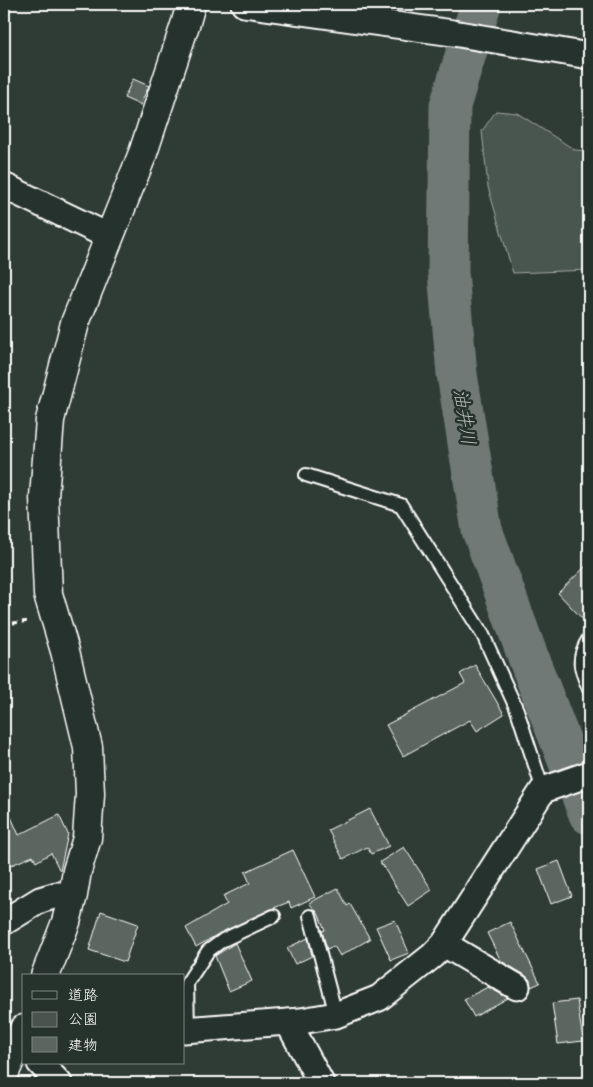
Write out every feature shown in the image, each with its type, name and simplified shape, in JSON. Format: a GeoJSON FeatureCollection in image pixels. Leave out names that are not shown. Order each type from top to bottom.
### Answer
{"type":"FeatureCollection","features":[{"type":"Feature","properties":{"kind":"street"},"geometry":{"type":"LineString","coordinates":[[46,974],[66,922],[73,895],[77,871],[87,838],[90,794],[88,747],[65,651],[48,594],[44,497],[50,420],[76,323],[142,153],[191,4]]}},
{"type":"Feature","properties":{"kind":"street"},"geometry":{"type":"LineString","coordinates":[[244,4],[454,33],[589,56]]}},
{"type":"Feature","properties":{"kind":"street"},"geometry":{"type":"LineString","coordinates":[[4,186],[110,237]]}},
{"type":"Feature","properties":{"kind":"street"},"geometry":{"type":"LineString","coordinates":[[186,1030],[288,1022],[336,1015],[379,998],[432,956],[444,944],[543,790],[578,778]]}},
{"type":"Feature","properties":{"kind":"street"},"geometry":{"type":"LineString","coordinates":[[4,922],[40,900],[57,895],[73,895]]}},
{"type":"Feature","properties":{"kind":"street"},"geometry":{"type":"LineString","coordinates":[[444,944],[517,987]]}},
{"type":"Feature","properties":{"kind":"street"},"geometry":{"type":"LineString","coordinates":[[288,1022],[321,1083]]}},
{"type":"Feature","properties":{"kind":"street"},"geometry":{"type":"LineString","coordinates":[[4,1074],[22,1041]]}},
{"type":"Feature","properties":{"kind":"lane"},"geometry":{"type":"LineString","coordinates":[[306,475],[401,505],[483,635],[517,710],[543,790]]}},
{"type":"Feature","properties":{"kind":"lane"},"geometry":{"type":"LineString","coordinates":[[589,638],[580,658],[589,689]]}},
{"type":"Feature","properties":{"kind":"lane"},"geometry":{"type":"LineString","coordinates":[[186,1030],[187,984],[208,951],[223,940],[274,916]]}},
{"type":"Feature","properties":{"kind":"lane"},"geometry":{"type":"LineString","coordinates":[[310,916],[336,1015]]}},
{"type":"Feature","properties":{"kind":"green space"},"geometry":{"type":"Polygon","coordinates":[[[496,111],[517,113],[575,150],[589,151],[589,270],[513,273],[488,187],[482,131],[496,111]]]}},
{"type":"Feature","properties":{"kind":"building"},"geometry":{"type":"Polygon","coordinates":[[[133,79],[149,86],[140,105],[124,98],[133,79]]]}},
{"type":"Feature","properties":{"kind":"building"},"geometry":{"type":"Polygon","coordinates":[[[589,563],[589,626],[558,593],[589,563]]]}},
{"type":"Feature","properties":{"kind":"building"},"geometry":{"type":"Polygon","coordinates":[[[475,665],[504,714],[477,731],[470,720],[403,756],[386,725],[465,683],[460,674],[475,665]]]}},
{"type":"Feature","properties":{"kind":"building"},"geometry":{"type":"Polygon","coordinates":[[[4,801],[19,835],[59,815],[68,834],[60,871],[51,853],[36,862],[33,856],[4,868],[4,801]]]}},
{"type":"Feature","properties":{"kind":"building"},"geometry":{"type":"Polygon","coordinates":[[[370,809],[389,846],[371,854],[367,847],[343,859],[328,830],[370,809]]]}},
{"type":"Feature","properties":{"kind":"building"},"geometry":{"type":"Polygon","coordinates":[[[404,847],[432,890],[408,906],[380,862],[404,847]]]}},
{"type":"Feature","properties":{"kind":"building"},"geometry":{"type":"Polygon","coordinates":[[[293,850],[315,897],[291,908],[289,902],[271,909],[220,933],[196,947],[186,928],[227,904],[223,896],[250,883],[245,872],[293,850]]]}},
{"type":"Feature","properties":{"kind":"building"},"geometry":{"type":"Polygon","coordinates":[[[559,861],[572,896],[551,904],[538,869],[559,861]]]}},
{"type":"Feature","properties":{"kind":"building"},"geometry":{"type":"Polygon","coordinates":[[[338,888],[347,906],[350,904],[370,939],[340,956],[334,946],[327,949],[322,931],[325,930],[318,913],[309,903],[338,888]]]}},
{"type":"Feature","properties":{"kind":"building"},"geometry":{"type":"Polygon","coordinates":[[[101,911],[138,924],[125,962],[89,950],[101,911]]]}},
{"type":"Feature","properties":{"kind":"building"},"geometry":{"type":"Polygon","coordinates":[[[395,920],[409,953],[391,960],[376,927],[395,920]]]}},
{"type":"Feature","properties":{"kind":"building"},"geometry":{"type":"Polygon","coordinates":[[[510,922],[540,983],[531,987],[530,980],[525,975],[501,961],[487,933],[510,922]]]}},
{"type":"Feature","properties":{"kind":"building"},"geometry":{"type":"Polygon","coordinates":[[[308,938],[312,956],[295,964],[287,948],[308,938]]]}},
{"type":"Feature","properties":{"kind":"building"},"geometry":{"type":"Polygon","coordinates":[[[235,943],[252,981],[229,991],[215,956],[235,943]]]}},
{"type":"Feature","properties":{"kind":"building"},"geometry":{"type":"Polygon","coordinates":[[[488,987],[508,998],[474,1017],[464,999],[488,987]]]}},
{"type":"Feature","properties":{"kind":"building"},"geometry":{"type":"Polygon","coordinates":[[[577,1000],[583,1041],[558,1044],[552,1003],[577,1000]]]}},
{"type":"Feature","properties":{"kind":"waterway","name":"油井川"},"geometry":{"type":"LineString","coordinates":[[481,4],[450,106],[448,272],[457,374],[482,530],[531,665],[589,814]]}}]}
